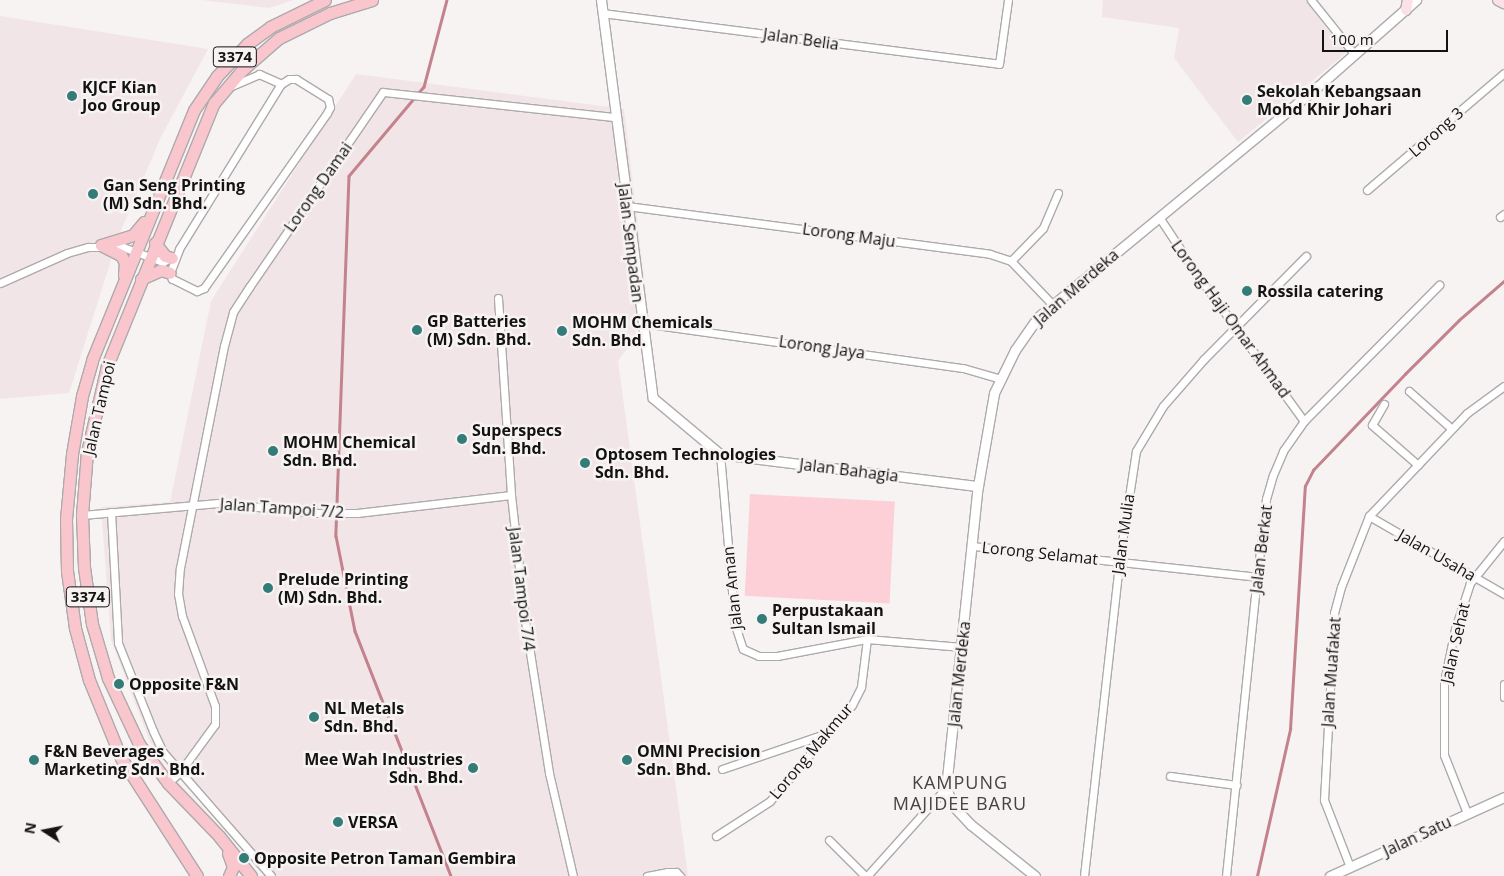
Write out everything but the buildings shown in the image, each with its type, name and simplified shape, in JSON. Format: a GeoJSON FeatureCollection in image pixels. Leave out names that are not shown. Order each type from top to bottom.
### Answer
{"type":"FeatureCollection","features":[{"type":"Feature","properties":{"kind":"main road","name":"Jalan Tampoi"},"geometry":{"type":"LineString","coordinates":[[197,876],[121,758],[100,713],[75,628],[68,571],[66,519],[82,396],[124,279],[194,110],[217,76],[247,44],[270,27],[325,0]]}},
{"type":"Feature","properties":{"kind":"main road"},"geometry":{"type":"LineString","coordinates":[[1498,0],[1504,3]]}},
{"type":"Feature","properties":{"kind":"main road","name":"Jalan Tampoi"},"geometry":{"type":"LineString","coordinates":[[250,876],[219,836],[168,783],[139,744],[108,678],[92,624],[84,567],[82,514],[87,452],[99,393],[155,243],[207,116],[225,89],[258,54],[279,38],[303,23],[365,1]]}},
{"type":"Feature","properties":{"kind":"main road"},"geometry":{"type":"LineString","coordinates":[[101,246],[133,235],[151,212]]}},
{"type":"Feature","properties":{"kind":"main road"},"geometry":{"type":"LineString","coordinates":[[155,243],[165,256],[175,254]]}},
{"type":"Feature","properties":{"kind":"main road"},"geometry":{"type":"LineString","coordinates":[[101,246],[121,255],[125,263],[124,279]]}},
{"type":"Feature","properties":{"kind":"main road"},"geometry":{"type":"LineString","coordinates":[[141,279],[161,270],[170,273]]}},
{"type":"Feature","properties":{"kind":"main road"},"geometry":{"type":"LineString","coordinates":[[219,836],[232,860],[229,876]]}},
{"type":"Feature","properties":{"kind":"main road"},"geometry":{"type":"LineString","coordinates":[[185,858],[206,876]]}},
{"type":"Feature","properties":{"kind":"street","name":"Jalan Sempadan"},"geometry":{"type":"LineString","coordinates":[[601,0],[653,398],[720,454]]}},
{"type":"Feature","properties":{"kind":"street","name":"Jalan Belia"},"geometry":{"type":"LineString","coordinates":[[602,13],[999,64],[1008,0]]}},
{"type":"Feature","properties":{"kind":"street"},"geometry":{"type":"LineString","coordinates":[[1311,0],[1355,55]]}},
{"type":"Feature","properties":{"kind":"street","name":"Jalan Merdeka"},"geometry":{"type":"LineString","coordinates":[[946,788],[978,486],[990,410],[1001,379],[1027,330],[1052,304],[1355,55],[1407,5],[1416,0]]}},
{"type":"Feature","properties":{"kind":"street","name":"Lorong 3"},"geometry":{"type":"LineString","coordinates":[[1367,190],[1504,73]]}},
{"type":"Feature","properties":{"kind":"street"},"geometry":{"type":"LineString","coordinates":[[225,89],[259,74],[281,84]]}},
{"type":"Feature","properties":{"kind":"street"},"geometry":{"type":"LineString","coordinates":[[296,79],[328,99],[330,107],[204,288],[197,291],[172,279],[170,273],[175,254],[281,84],[296,79]]}},
{"type":"Feature","properties":{"kind":"street","name":"Lorong Damai"},"geometry":{"type":"LineString","coordinates":[[192,505],[233,312],[380,95],[388,92],[412,93],[615,117]]}},
{"type":"Feature","properties":{"kind":"street"},"geometry":{"type":"LineString","coordinates":[[1010,261],[1043,228],[1058,192]]}},
{"type":"Feature","properties":{"kind":"street","name":"Lorong Maju"},"geometry":{"type":"LineString","coordinates":[[627,206],[990,254],[1010,261],[1052,304]]}},
{"type":"Feature","properties":{"kind":"street","name":"Lorong Haji Omar Ahmad"},"geometry":{"type":"LineString","coordinates":[[1159,217],[1235,327],[1304,421]]}},
{"type":"Feature","properties":{"kind":"street"},"geometry":{"type":"LineString","coordinates":[[0,283],[67,253],[101,246],[136,251],[163,262],[175,254]]}},
{"type":"Feature","properties":{"kind":"street","name":"Jalan Mulia"},"geometry":{"type":"LineString","coordinates":[[1084,876],[1119,562],[1133,462],[1145,433],[1163,406],[1235,327],[1306,256]]}},
{"type":"Feature","properties":{"kind":"street","name":"Jalan Berkat"},"geometry":{"type":"LineString","coordinates":[[1226,876],[1256,577],[1266,499],[1273,475],[1283,452],[1304,421],[1439,286]]}},
{"type":"Feature","properties":{"kind":"street","name":"Jalan Tampoi 7/4"},"geometry":{"type":"LineString","coordinates":[[498,298],[511,495],[540,725],[573,876]]}},
{"type":"Feature","properties":{"kind":"street","name":"Lorong Jaya"},"geometry":{"type":"LineString","coordinates":[[642,323],[964,368],[1001,379]]}},
{"type":"Feature","properties":{"kind":"street","name":"Jalan Muafakat"},"geometry":{"type":"LineString","coordinates":[[1350,867],[1328,816],[1323,772],[1334,613],[1369,516],[1482,399],[1504,386]]}},
{"type":"Feature","properties":{"kind":"street"},"geometry":{"type":"LineString","coordinates":[[1409,391],[1452,429]]}},
{"type":"Feature","properties":{"kind":"street"},"geometry":{"type":"LineString","coordinates":[[1384,404],[1372,425],[1418,465]]}},
{"type":"Feature","properties":{"kind":"street","name":"Jalan Bahagia"},"geometry":{"type":"LineString","coordinates":[[720,454],[978,486]]}},
{"type":"Feature","properties":{"kind":"street","name":"Jalan Aman"},"geometry":{"type":"LineString","coordinates":[[720,454],[735,626],[740,645],[749,654],[768,656],[867,639],[962,647]]}},
{"type":"Feature","properties":{"kind":"street","name":"Jalan Tampoi 7/2"},"geometry":{"type":"LineString","coordinates":[[82,514],[218,503],[317,513],[357,512],[511,495]]}},
{"type":"Feature","properties":{"kind":"street"},"geometry":{"type":"LineString","coordinates":[[168,783],[180,772],[216,724],[215,706],[182,616],[178,594],[192,505]]}},
{"type":"Feature","properties":{"kind":"street"},"geometry":{"type":"LineString","coordinates":[[111,512],[118,643],[163,752],[271,876]]}},
{"type":"Feature","properties":{"kind":"street","name":"Jalan Usaha"},"geometry":{"type":"LineString","coordinates":[[1369,516],[1504,594]]}},
{"type":"Feature","properties":{"kind":"street","name":"Jalan Sehat"},"geometry":{"type":"LineString","coordinates":[[1467,813],[1444,754],[1444,682],[1455,629],[1474,577],[1504,541]]}},
{"type":"Feature","properties":{"kind":"street","name":"Lorong Selamat"},"geometry":{"type":"LineString","coordinates":[[973,546],[1256,577]]}},
{"type":"Feature","properties":{"kind":"street","name":"Lorong Makmur"},"geometry":{"type":"LineString","coordinates":[[716,836],[770,801],[852,705],[860,687],[867,639]]}},
{"type":"Feature","properties":{"kind":"street"},"geometry":{"type":"LineString","coordinates":[[1504,684],[1504,697]]}},
{"type":"Feature","properties":{"kind":"street"},"geometry":{"type":"LineString","coordinates":[[722,769],[828,733]]}},
{"type":"Feature","properties":{"kind":"street"},"geometry":{"type":"LineString","coordinates":[[1170,776],[1236,785]]}},
{"type":"Feature","properties":{"kind":"street"},"geometry":{"type":"LineString","coordinates":[[829,840],[866,876],[946,788],[953,806],[971,826],[1034,876]]}},
{"type":"Feature","properties":{"kind":"street","name":"Jalan Satu"},"geometry":{"type":"LineString","coordinates":[[1330,876],[1504,797]]}},
{"type":"Feature","properties":{"kind":"street"},"geometry":{"type":"LineString","coordinates":[[647,876],[678,874]]}},
{"type":"Feature","properties":{"kind":"shaded area"},"geometry":{"type":"Polygon","coordinates":[[[202,0],[294,0],[269,8],[202,0]]]}},
{"type":"Feature","properties":{"kind":"shaded area","name":"Sekolah Kebangsaan Mohd Khir Johari"},"geometry":{"type":"Polygon","coordinates":[[[1103,0],[1305,0],[1346,53],[1238,142],[1174,58],[1179,28],[1102,17],[1103,0]]]}},
{"type":"Feature","properties":{"kind":"shaded area"},"geometry":{"type":"Polygon","coordinates":[[[0,16],[208,49],[161,137],[119,235],[69,393],[0,399],[0,16]]]}},
{"type":"Feature","properties":{"kind":"shaded area"},"geometry":{"type":"Polygon","coordinates":[[[356,74],[624,109],[649,320],[618,361],[688,876],[264,876],[150,742],[111,640],[101,507],[170,502],[211,301],[356,74]]]}},
{"type":"Feature","properties":{"kind":"shaded area"},"geometry":{"type":"Polygon","coordinates":[[[750,494],[895,502],[889,603],[745,596],[750,494]]]}},
{"type":"Feature","properties":{"kind":"waterway"},"geometry":{"type":"LineString","coordinates":[[447,0],[424,87],[349,176],[336,536],[355,631],[451,876]]}},
{"type":"Feature","properties":{"kind":"waterway"},"geometry":{"type":"LineString","coordinates":[[1257,876],[1290,729],[1305,486],[1313,470],[1405,374],[1459,320],[1504,281]]}},
{"type":"Feature","properties":{"kind":"place","name":"KJCF Kian Joo Group"},"geometry":{"type":"Point","coordinates":[72,96]}},
{"type":"Feature","properties":{"kind":"place","name":"Sekolah Kebangsaan Mohd Khir Johari"},"geometry":{"type":"Point","coordinates":[1247,100]}},
{"type":"Feature","properties":{"kind":"place","name":"Gan Seng Printing (M) Sdn. Bhd."},"geometry":{"type":"Point","coordinates":[93,194]}},
{"type":"Feature","properties":{"kind":"place","name":"Rossila catering"},"geometry":{"type":"Point","coordinates":[1247,291]}},
{"type":"Feature","properties":{"kind":"place","name":"GP Batteries (M) Sdn. Bhd."},"geometry":{"type":"Point","coordinates":[417,330]}},
{"type":"Feature","properties":{"kind":"place","name":"MOHM Chemicals Sdn. Bhd."},"geometry":{"type":"Point","coordinates":[562,331]}},
{"type":"Feature","properties":{"kind":"place","name":"Superspecs Sdn. Bhd."},"geometry":{"type":"Point","coordinates":[462,439]}},
{"type":"Feature","properties":{"kind":"place","name":"MOHM Chemical Sdn. Bhd."},"geometry":{"type":"Point","coordinates":[273,451]}},
{"type":"Feature","properties":{"kind":"place","name":"Optosem Technologies Sdn. Bhd."},"geometry":{"type":"Point","coordinates":[585,463]}},
{"type":"Feature","properties":{"kind":"place","name":"Prelude Printing (M) Sdn. Bhd."},"geometry":{"type":"Point","coordinates":[268,588]}},
{"type":"Feature","properties":{"kind":"place","name":"Perpustakaan Sultan Ismail"},"geometry":{"type":"Point","coordinates":[762,619]}},
{"type":"Feature","properties":{"kind":"place","name":"Opposite F&N"},"geometry":{"type":"Point","coordinates":[119,684]}},
{"type":"Feature","properties":{"kind":"place","name":"NL Metals Sdn. Bhd."},"geometry":{"type":"Point","coordinates":[314,717]}},
{"type":"Feature","properties":{"kind":"place","name":"F&N Beverages Marketing Sdn. Bhd."},"geometry":{"type":"Point","coordinates":[34,760]}},
{"type":"Feature","properties":{"kind":"place","name":"OMNI Precision Sdn. Bhd."},"geometry":{"type":"Point","coordinates":[627,760]}},
{"type":"Feature","properties":{"kind":"place","name":"Mee Wah Industries Sdn. Bhd."},"geometry":{"type":"Point","coordinates":[473,768]}},
{"type":"Feature","properties":{"kind":"place","name":"VERSA"},"geometry":{"type":"Point","coordinates":[338,822]}},
{"type":"Feature","properties":{"kind":"place","name":"Opposite Petron Taman Gembira"},"geometry":{"type":"Point","coordinates":[244,858]}},
{"type":"Feature","properties":{"kind":"district","name":"KAMPUNG MAJIDEE BARU"},"geometry":{"type":"Point","coordinates":[960,793]}}]}
